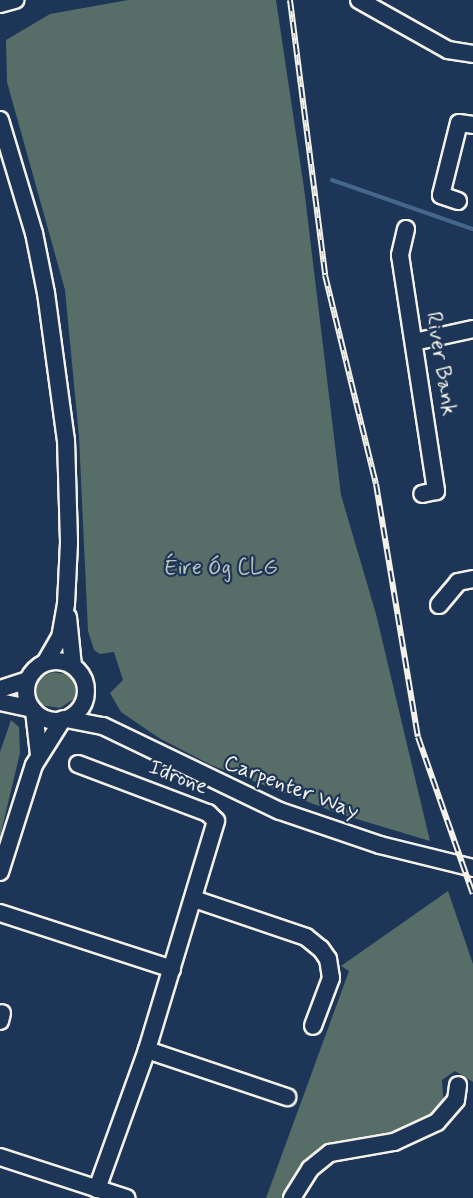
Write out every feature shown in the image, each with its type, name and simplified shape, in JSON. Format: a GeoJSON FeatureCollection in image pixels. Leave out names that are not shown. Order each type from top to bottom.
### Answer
{"type":"FeatureCollection","features":[{"type":"Feature","properties":{"kind":"street"},"geometry":{"type":"LineString","coordinates":[[0,4],[15,0]]}},
{"type":"Feature","properties":{"kind":"street"},"geometry":{"type":"LineString","coordinates":[[359,0],[448,50],[473,54]]}},
{"type":"Feature","properties":{"kind":"street"},"geometry":{"type":"LineString","coordinates":[[0,120],[34,233],[56,353],[68,471],[66,604],[73,666],[103,726]]}},
{"type":"Feature","properties":{"kind":"street"},"geometry":{"type":"LineString","coordinates":[[458,201],[441,195],[459,123],[473,124]]}},
{"type":"Feature","properties":{"kind":"street","name":"River Bank"},"geometry":{"type":"LineString","coordinates":[[406,229],[400,255],[436,491],[422,494]]}},
{"type":"Feature","properties":{"kind":"street"},"geometry":{"type":"LineString","coordinates":[[414,342],[473,329]]}},
{"type":"Feature","properties":{"kind":"street"},"geometry":{"type":"LineString","coordinates":[[439,605],[458,582],[473,579]]}},
{"type":"Feature","properties":{"kind":"street"},"geometry":{"type":"LineString","coordinates":[[0,689],[28,680],[45,663],[60,636],[66,604]]}},
{"type":"Feature","properties":{"kind":"street"},"geometry":{"type":"LineString","coordinates":[[45,663],[60,661],[73,666]]}},
{"type":"Feature","properties":{"kind":"street"},"geometry":{"type":"LineString","coordinates":[[28,680],[26,695],[33,710],[39,755]]}},
{"type":"Feature","properties":{"kind":"street"},"geometry":{"type":"LineString","coordinates":[[0,872],[39,755],[65,719],[82,704],[86,690]]}},
{"type":"Feature","properties":{"kind":"street"},"geometry":{"type":"LineString","coordinates":[[0,702],[33,710],[47,720],[65,719]]}},
{"type":"Feature","properties":{"kind":"street","name":"Carpenter Way"},"geometry":{"type":"LineString","coordinates":[[65,719],[103,726],[280,811],[380,845],[473,868]]}},
{"type":"Feature","properties":{"kind":"street","name":"Idrone"},"geometry":{"type":"LineString","coordinates":[[78,764],[208,813],[216,822],[147,1050],[97,1189]]}},
{"type":"Feature","properties":{"kind":"street"},"geometry":{"type":"LineString","coordinates":[[194,899],[306,937],[321,949],[328,959],[331,978],[313,1026]]}},
{"type":"Feature","properties":{"kind":"street"},"geometry":{"type":"LineString","coordinates":[[0,913],[172,969]]}},
{"type":"Feature","properties":{"kind":"street"},"geometry":{"type":"LineString","coordinates":[[147,1050],[287,1096]]}},
{"type":"Feature","properties":{"kind":"street"},"geometry":{"type":"LineString","coordinates":[[292,1198],[310,1168],[330,1154],[394,1142],[437,1122],[456,1100],[458,1085]]}},
{"type":"Feature","properties":{"kind":"street"},"geometry":{"type":"LineString","coordinates":[[0,1157],[126,1198]]}},
{"type":"Feature","properties":{"kind":"green space","name":"Éire Óg CLG"},"geometry":{"type":"Polygon","coordinates":[[[128,0],[276,0],[304,188],[341,495],[376,614],[430,841],[340,814],[211,765],[159,738],[121,712],[110,693],[123,680],[114,652],[100,654],[94,650],[88,631],[79,437],[65,290],[7,82],[6,40],[50,14],[128,0]]]}},
{"type":"Feature","properties":{"kind":"green space"},"geometry":{"type":"Polygon","coordinates":[[[52,672],[72,675],[79,684],[77,697],[60,708],[40,705],[33,696],[40,678],[52,672]]]}},
{"type":"Feature","properties":{"kind":"green space"},"geometry":{"type":"Polygon","coordinates":[[[11,720],[19,727],[20,753],[0,837],[0,752],[11,720]]]}},
{"type":"Feature","properties":{"kind":"green space"},"geometry":{"type":"Polygon","coordinates":[[[448,891],[473,964],[473,1082],[455,1071],[442,1080],[444,1110],[392,1137],[326,1150],[285,1198],[266,1198],[349,971],[341,966],[448,891]]]}},
{"type":"Feature","properties":{"kind":"waterway"},"geometry":{"type":"LineString","coordinates":[[332,180],[473,229]]}},
{"type":"Feature","properties":{"kind":"railway"},"geometry":{"type":"LineString","coordinates":[[290,0],[325,275],[376,484],[418,737],[473,894]]}}]}
